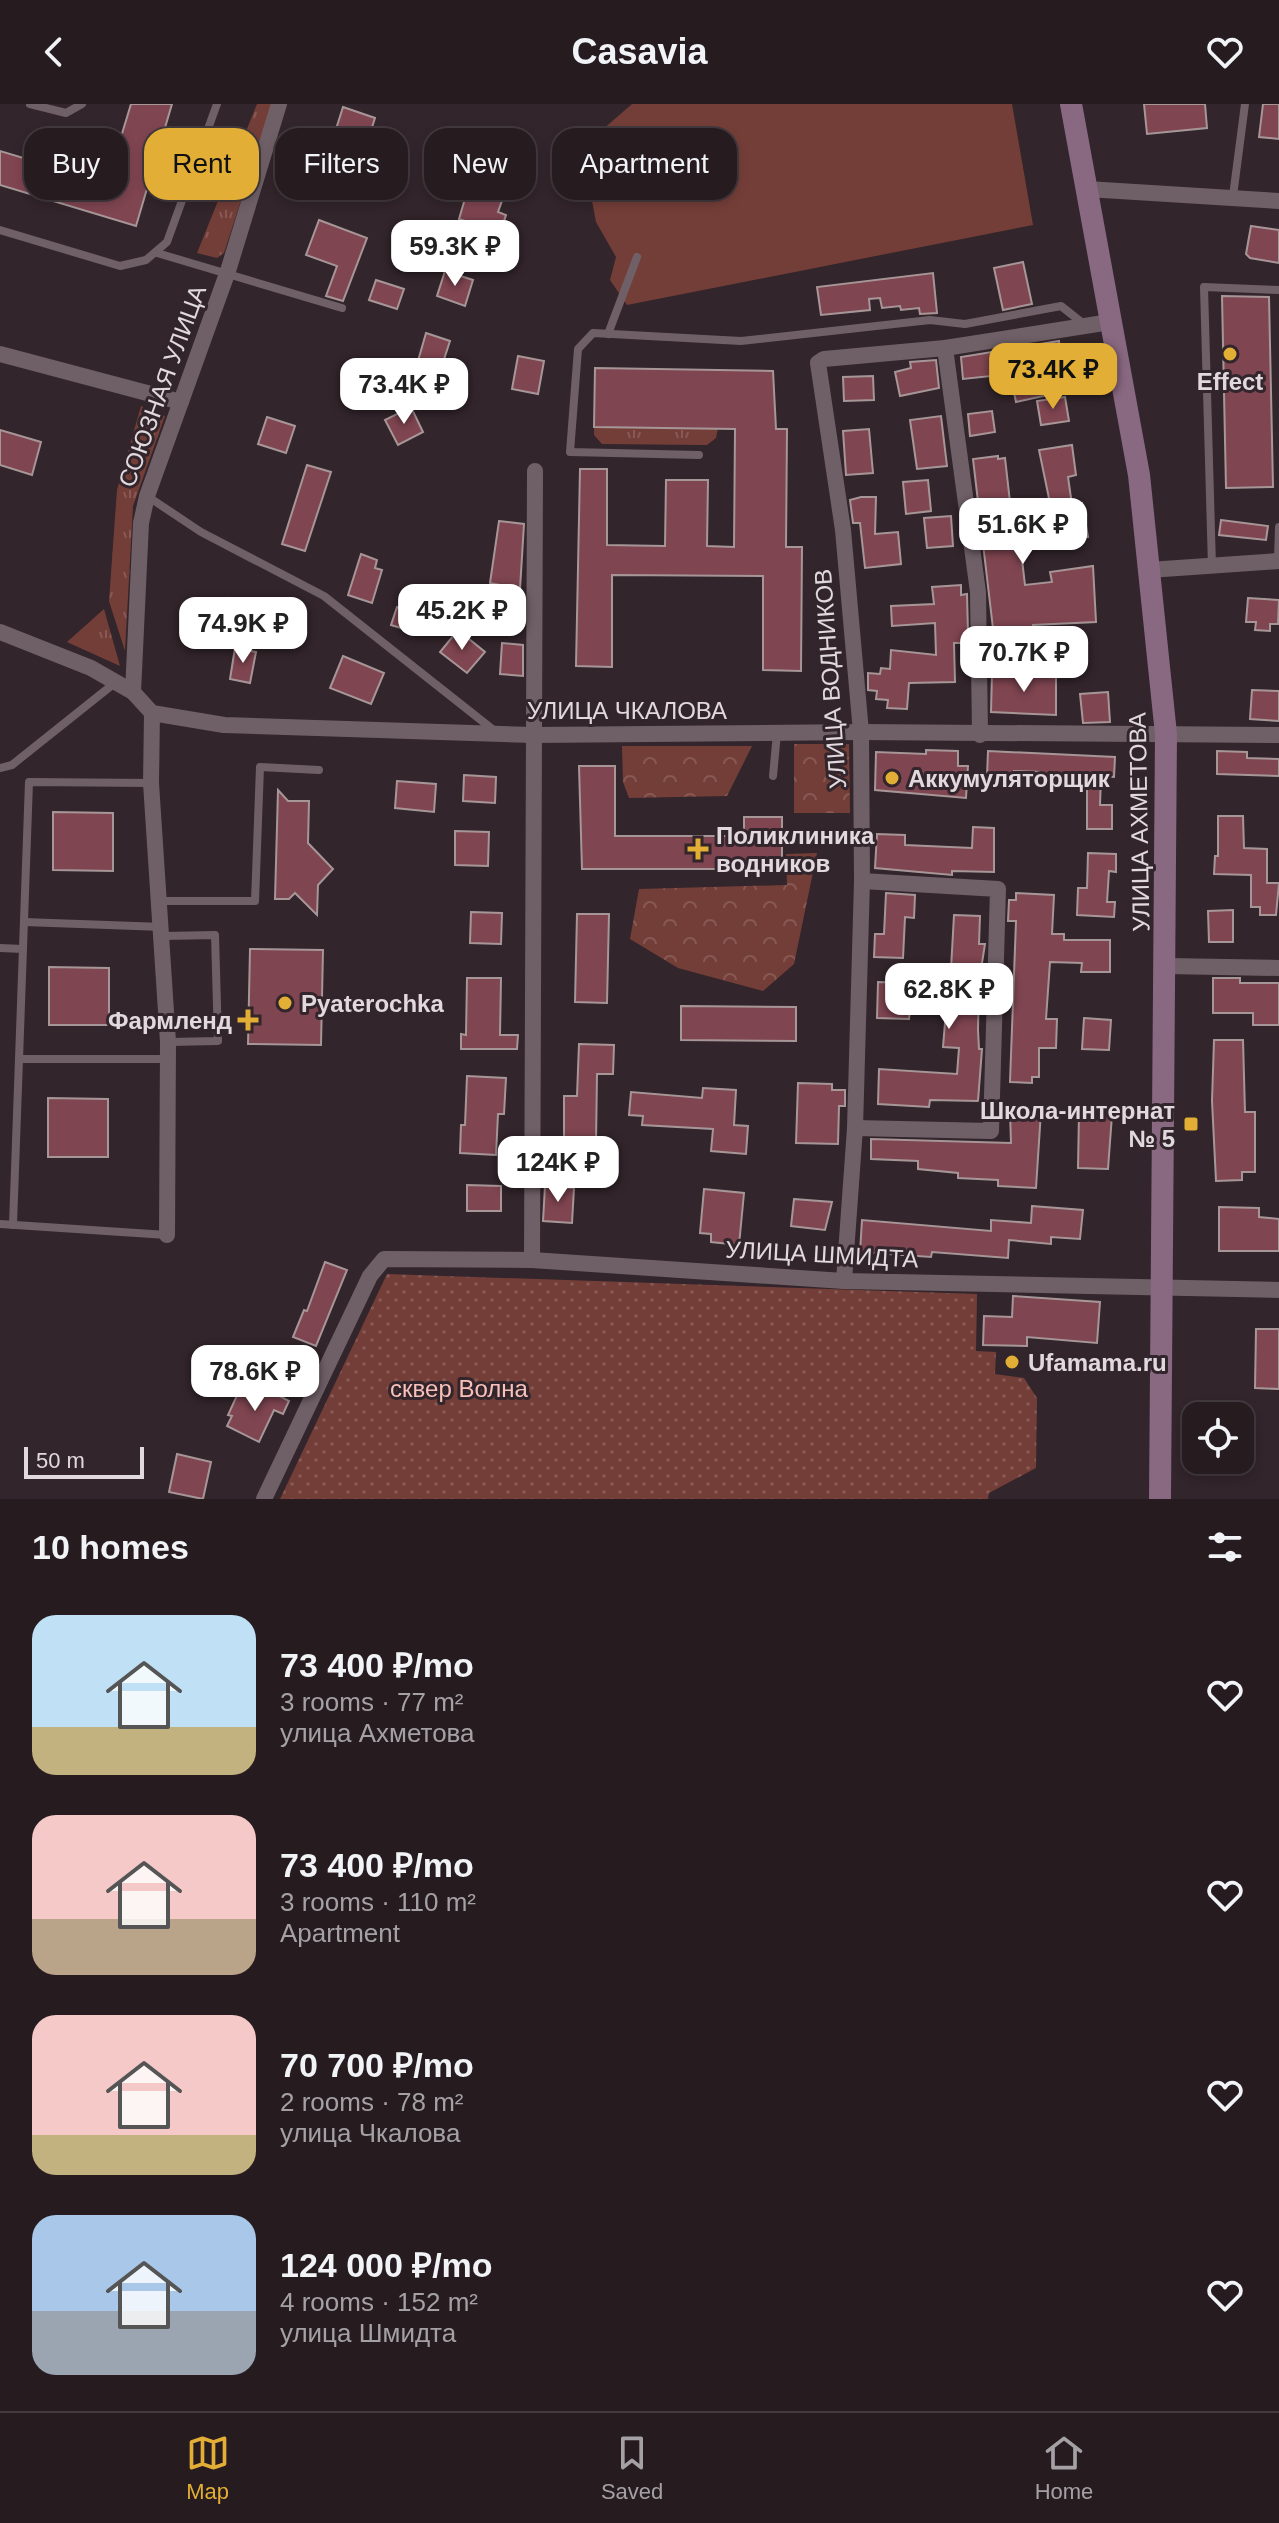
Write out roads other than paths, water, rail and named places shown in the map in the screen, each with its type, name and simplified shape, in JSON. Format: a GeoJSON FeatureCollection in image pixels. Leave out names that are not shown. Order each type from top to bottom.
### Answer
{"type":"FeatureCollection","features":[{"type":"Feature","properties":{"kind":"main road","name":"УЛИЦА АХМЕТОВА"},"geometry":{"type":"LineString","coordinates":[[1071,104],[1139,475],[1166,734],[1165,1288],[1160,1499]]}},
{"type":"Feature","properties":{"kind":"street","name":"СОЮЗНАЯ УЛИЦА"},"geometry":{"type":"LineString","coordinates":[[133,692],[141,523],[147,496],[227,274],[279,104]]}},
{"type":"Feature","properties":{"kind":"street"},"geometry":{"type":"LineString","coordinates":[[1087,189],[1279,201]]}},
{"type":"Feature","properties":{"kind":"street"},"geometry":{"type":"LineString","coordinates":[[980,735],[978,592],[945,348],[1110,322]]}},
{"type":"Feature","properties":{"kind":"street","name":"УЛИЦА ВОДНИКОВ"},"geometry":{"type":"LineString","coordinates":[[844,1281],[855,1128],[862,881],[861,732],[843,530],[818,363],[824,359],[945,348]]}},
{"type":"Feature","properties":{"kind":"street"},"geometry":{"type":"LineString","coordinates":[[0,354],[181,402]]}},
{"type":"Feature","properties":{"kind":"street"},"geometry":{"type":"LineString","coordinates":[[532,1260],[535,471]]}},
{"type":"Feature","properties":{"kind":"street"},"geometry":{"type":"LineString","coordinates":[[1149,570],[1278,561]]}},
{"type":"Feature","properties":{"kind":"street"},"geometry":{"type":"LineString","coordinates":[[2,636],[116,682],[133,692],[152,713],[151,783],[163,931],[168,1050],[167,1235]]}},
{"type":"Feature","properties":{"kind":"street","name":"УЛИЦА ЧКАЛОВА"},"geometry":{"type":"LineString","coordinates":[[152,713],[224,725],[533,735],[861,732],[1279,735]]}},
{"type":"Feature","properties":{"kind":"street"},"geometry":{"type":"LineString","coordinates":[[855,1128],[991,1131],[998,889],[862,881]]}},
{"type":"Feature","properties":{"kind":"street"},"geometry":{"type":"LineString","coordinates":[[1167,966],[1279,968]]}},
{"type":"Feature","properties":{"kind":"street","name":"УЛИЦА ШМИДТА"},"geometry":{"type":"LineString","coordinates":[[264,1499],[370,1276],[384,1259],[532,1260],[844,1281],[1279,1290]]}},
{"type":"Feature","properties":{"kind":"lane"},"geometry":{"type":"LineString","coordinates":[[30,104],[66,113],[82,104]]}},
{"type":"Feature","properties":{"kind":"lane"},"geometry":{"type":"LineString","coordinates":[[0,230],[120,266],[139,263],[157,253],[167,242],[217,104]]}},
{"type":"Feature","properties":{"kind":"lane"},"geometry":{"type":"LineString","coordinates":[[1233,196],[1245,104]]}},
{"type":"Feature","properties":{"kind":"lane"},"geometry":{"type":"LineString","coordinates":[[157,253],[342,308]]}},
{"type":"Feature","properties":{"kind":"lane"},"geometry":{"type":"LineString","coordinates":[[608,334],[637,257]]}},
{"type":"Feature","properties":{"kind":"lane"},"geometry":{"type":"LineString","coordinates":[[1212,566],[1204,287],[1279,290]]}},
{"type":"Feature","properties":{"kind":"lane"},"geometry":{"type":"LineString","coordinates":[[699,455],[570,452],[578,349],[593,333],[741,341],[930,320],[965,324],[1061,306],[1086,325]]}},
{"type":"Feature","properties":{"kind":"lane"},"geometry":{"type":"LineString","coordinates":[[147,496],[201,532],[324,596],[499,734]]}},
{"type":"Feature","properties":{"kind":"lane"},"geometry":{"type":"LineString","coordinates":[[1278,561],[1279,527]]}},
{"type":"Feature","properties":{"kind":"lane"},"geometry":{"type":"LineString","coordinates":[[1,770],[12,765],[116,682]]}},
{"type":"Feature","properties":{"kind":"lane"},"geometry":{"type":"LineString","coordinates":[[773,776],[777,733]]}},
{"type":"Feature","properties":{"kind":"lane"},"geometry":{"type":"LineString","coordinates":[[160,901],[255,901],[260,767],[319,770]]}},
{"type":"Feature","properties":{"kind":"lane"},"geometry":{"type":"LineString","coordinates":[[13,1225],[29,782],[151,783]]}},
{"type":"Feature","properties":{"kind":"lane"},"geometry":{"type":"LineString","coordinates":[[19,1059],[168,1050],[218,1041],[215,935],[24,922]]}},
{"type":"Feature","properties":{"kind":"lane"},"geometry":{"type":"LineString","coordinates":[[0,948],[23,949]]}},
{"type":"Feature","properties":{"kind":"lane"},"geometry":{"type":"LineString","coordinates":[[0,1224],[167,1235]]}},
{"type":"Feature","properties":{"kind":"place","name":"Effect"},"geometry":{"type":"Point","coordinates":[1230,354]}},
{"type":"Feature","properties":{"kind":"place","name":"Аккумуляторщик"},"geometry":{"type":"Point","coordinates":[892,778]}},
{"type":"Feature","properties":{"kind":"place","name":"Поликлиника водников"},"geometry":{"type":"Point","coordinates":[698,849]}},
{"type":"Feature","properties":{"kind":"place","name":"Pyaterochka"},"geometry":{"type":"Point","coordinates":[285,1003]}},
{"type":"Feature","properties":{"kind":"place","name":"Фармленд"},"geometry":{"type":"Point","coordinates":[248,1020]}},
{"type":"Feature","properties":{"kind":"place","name":"Школа-интернат № 5"},"geometry":{"type":"Point","coordinates":[1191,1124]}},
{"type":"Feature","properties":{"kind":"place","name":"Ufamama.ru"},"geometry":{"type":"Point","coordinates":[1012,1362]}},
{"type":"Feature","properties":{"kind":"park label","name":"сквер Волна"},"geometry":{"type":"Point","coordinates":[459,1388]}}]}
